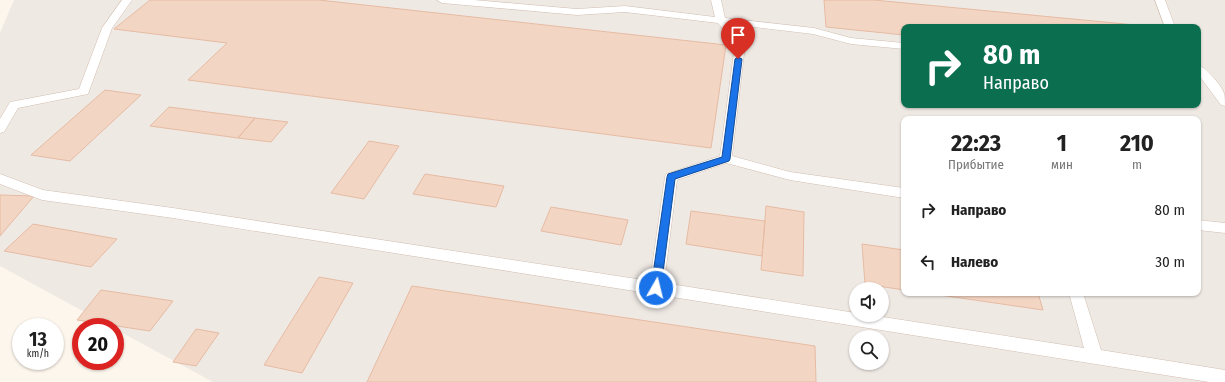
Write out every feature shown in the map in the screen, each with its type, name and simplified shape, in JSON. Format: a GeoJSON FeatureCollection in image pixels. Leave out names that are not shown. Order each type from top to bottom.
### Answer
{"type":"FeatureCollection","features":[{"type":"Feature","properties":{"kind":"lane"},"geometry":{"type":"LineString","coordinates":[[0,129],[14,105],[84,92],[107,28],[127,0]]}},
{"type":"Feature","properties":{"kind":"lane"},"geometry":{"type":"LineString","coordinates":[[442,0],[577,12],[625,10],[814,31],[850,41],[901,46]]}},
{"type":"Feature","properties":{"kind":"lane"},"geometry":{"type":"LineString","coordinates":[[716,0],[721,20],[740,45],[726,159]]}},
{"type":"Feature","properties":{"kind":"lane"},"geometry":{"type":"LineString","coordinates":[[1160,0],[1169,24]]}},
{"type":"Feature","properties":{"kind":"lane"},"geometry":{"type":"LineString","coordinates":[[1201,71],[1225,102]]}},
{"type":"Feature","properties":{"kind":"lane"},"geometry":{"type":"LineString","coordinates":[[1201,80],[1225,82]]}},
{"type":"Feature","properties":{"kind":"lane"},"geometry":{"type":"LineString","coordinates":[[656,288],[671,177],[726,159],[790,176],[901,193]]}},
{"type":"Feature","properties":{"kind":"lane"},"geometry":{"type":"LineString","coordinates":[[0,179],[42,195],[173,213],[1225,377]]}},
{"type":"Feature","properties":{"kind":"lane"},"geometry":{"type":"LineString","coordinates":[[1201,225],[1225,228]]}},
{"type":"Feature","properties":{"kind":"lane"},"geometry":{"type":"LineString","coordinates":[[1077,296],[1095,357]]}},
{"type":"Feature","properties":{"kind":"shaded area"},"geometry":{"type":"Polygon","coordinates":[[[14,0],[1225,0],[1225,382],[213,382],[124,334],[124,318],[95,318],[0,266],[0,33],[14,0]]]}},
{"type":"Feature","properties":{"kind":"building"},"geometry":{"type":"Polygon","coordinates":[[[150,0],[319,0],[726,45],[711,148],[188,80],[227,43],[114,29],[150,0]]]}},
{"type":"Feature","properties":{"kind":"building"},"geometry":{"type":"Polygon","coordinates":[[[824,0],[874,0],[1125,24],[901,24],[901,35],[826,27],[824,0]]]}},
{"type":"Feature","properties":{"kind":"building"},"geometry":{"type":"Polygon","coordinates":[[[105,90],[141,95],[70,161],[31,155],[105,90]]]}},
{"type":"Feature","properties":{"kind":"building"},"geometry":{"type":"Polygon","coordinates":[[[169,107],[255,118],[238,138],[150,126],[169,107]]]}},
{"type":"Feature","properties":{"kind":"building"},"geometry":{"type":"Polygon","coordinates":[[[255,118],[288,122],[271,142],[238,138],[255,118]]]}},
{"type":"Feature","properties":{"kind":"building"},"geometry":{"type":"Polygon","coordinates":[[[369,141],[399,146],[364,199],[331,193],[369,141]]]}},
{"type":"Feature","properties":{"kind":"building"},"geometry":{"type":"Polygon","coordinates":[[[425,174],[504,186],[496,207],[413,194],[425,174]]]}},
{"type":"Feature","properties":{"kind":"building"},"geometry":{"type":"Polygon","coordinates":[[[0,195],[34,196],[0,236],[0,195]]]}},
{"type":"Feature","properties":{"kind":"building"},"geometry":{"type":"Polygon","coordinates":[[[766,206],[804,212],[803,276],[761,270],[766,206]]]}},
{"type":"Feature","properties":{"kind":"building"},"geometry":{"type":"Polygon","coordinates":[[[551,207],[628,220],[621,245],[541,231],[551,207]]]}},
{"type":"Feature","properties":{"kind":"building"},"geometry":{"type":"Polygon","coordinates":[[[691,211],[765,221],[762,256],[686,244],[691,211]]]}},
{"type":"Feature","properties":{"kind":"building"},"geometry":{"type":"Polygon","coordinates":[[[33,224],[117,239],[91,267],[4,251],[33,224]]]}},
{"type":"Feature","properties":{"kind":"building"},"geometry":{"type":"Polygon","coordinates":[[[862,244],[901,250],[901,290],[889,288],[889,282],[865,282],[862,244]]]}},
{"type":"Feature","properties":{"kind":"building"},"geometry":{"type":"Polygon","coordinates":[[[319,277],[353,283],[302,373],[264,365],[319,277]]]}},
{"type":"Feature","properties":{"kind":"building"},"geometry":{"type":"Polygon","coordinates":[[[412,286],[815,346],[816,382],[367,382],[412,286]]]}},
{"type":"Feature","properties":{"kind":"building"},"geometry":{"type":"Polygon","coordinates":[[[101,290],[173,301],[150,331],[124,327],[124,318],[79,318],[101,290]]]}},
{"type":"Feature","properties":{"kind":"building"},"geometry":{"type":"Polygon","coordinates":[[[947,296],[1039,296],[1043,310],[947,296]]]}},
{"type":"Feature","properties":{"kind":"building"},"geometry":{"type":"Polygon","coordinates":[[[196,329],[219,333],[196,366],[173,362],[196,329]]]}},
{"type":"Feature","properties":{"kind":"route"},"geometry":{"type":"LineString","coordinates":[[656,288],[671,177],[726,159],[738,59]]}}]}
